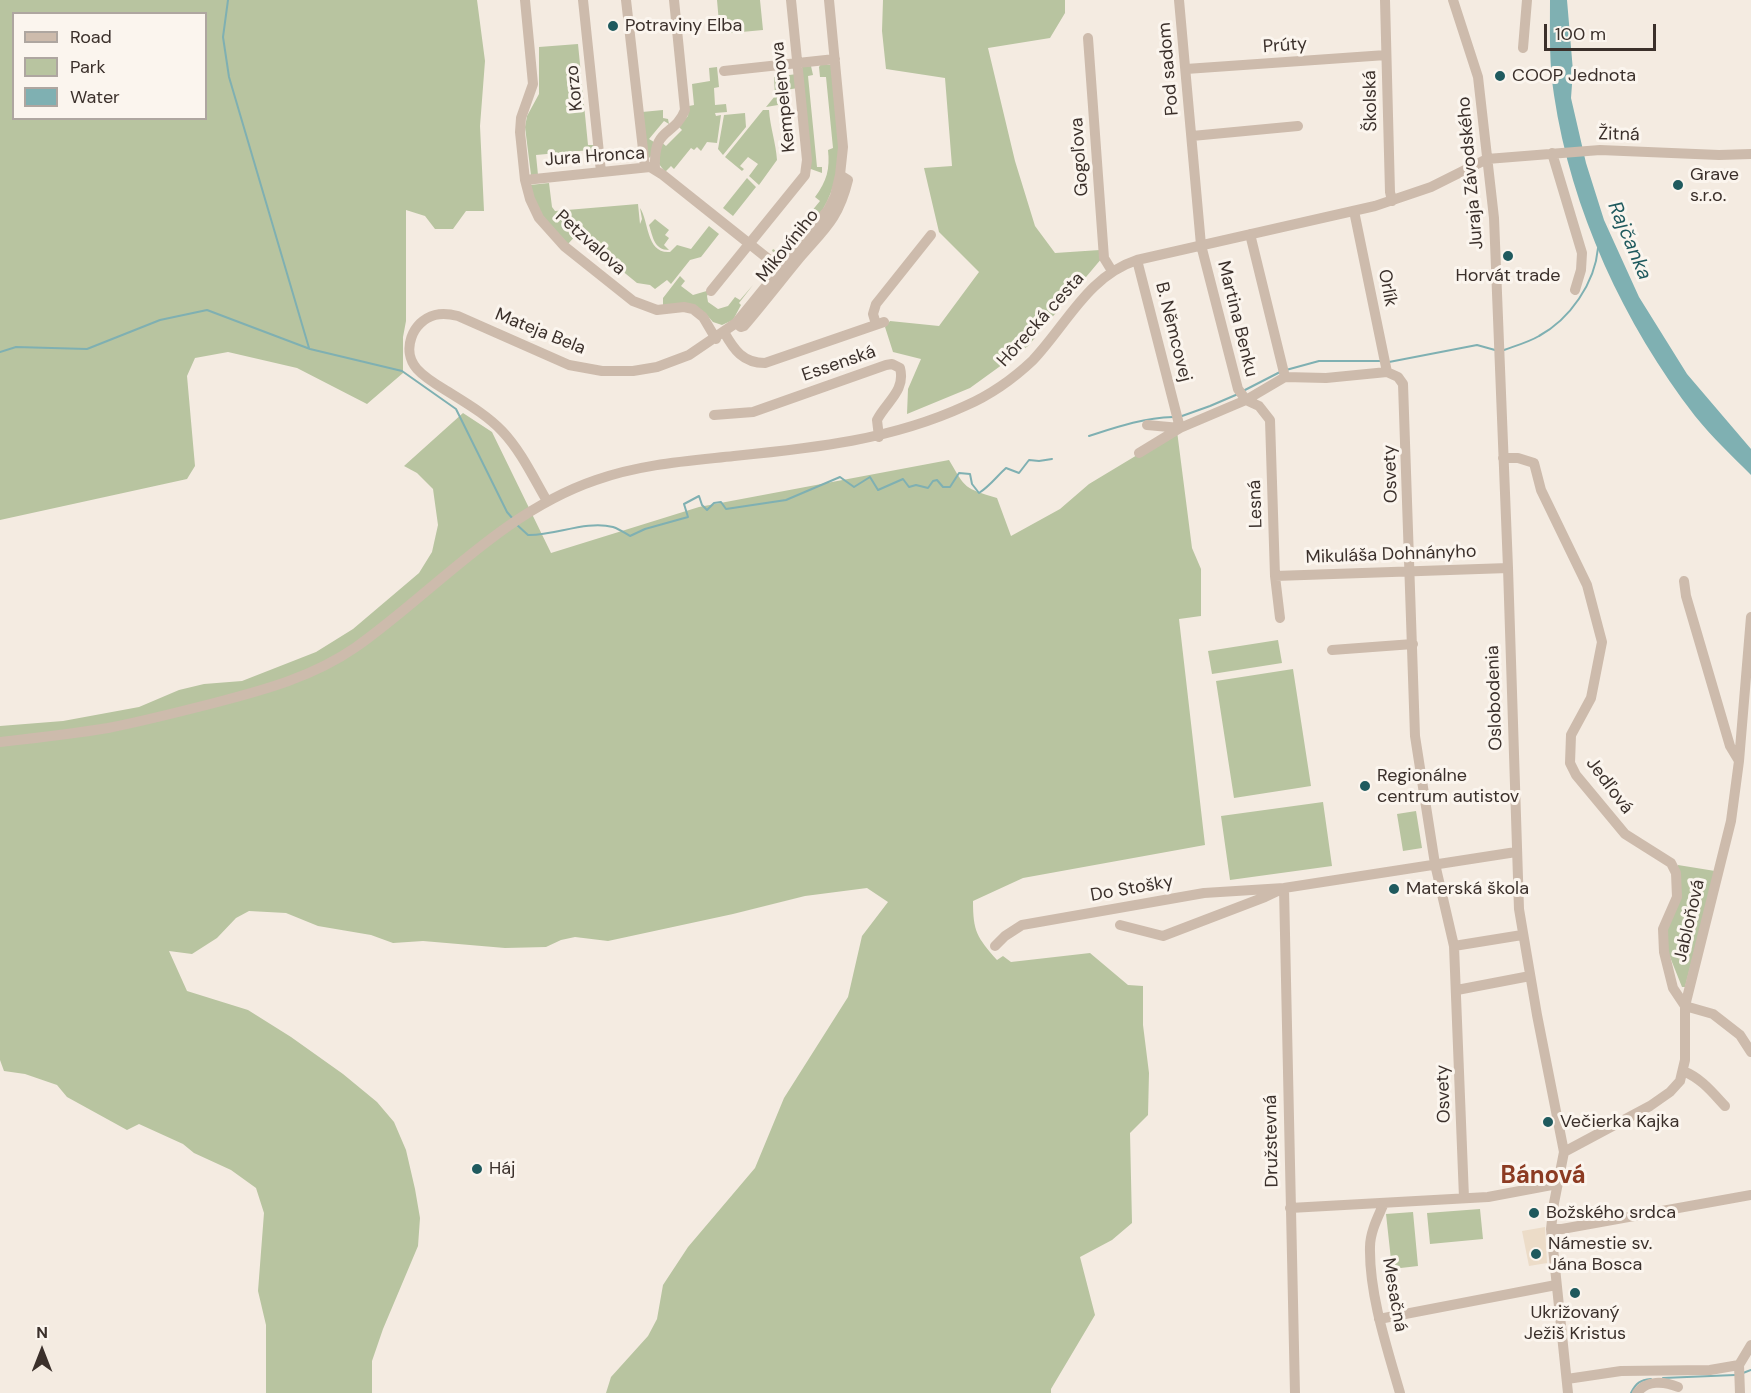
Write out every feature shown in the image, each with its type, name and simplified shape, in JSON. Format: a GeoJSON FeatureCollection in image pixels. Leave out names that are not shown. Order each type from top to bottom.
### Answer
{"type":"FeatureCollection","features":[{"type":"Feature","properties":{"kind":"street","name":"Petzvalova"},"geometry":{"type":"LineString","coordinates":[[525,0],[533,84],[520,125],[525,180],[530,199],[539,218],[555,238],[625,296],[641,305],[657,310],[684,307],[693,309],[733,348]]}},
{"type":"Feature","properties":{"kind":"street","name":"Korzo"},"geometry":{"type":"LineString","coordinates":[[583,0],[601,172]]}},
{"type":"Feature","properties":{"kind":"street"},"geometry":{"type":"LineString","coordinates":[[626,0],[650,168]]}},
{"type":"Feature","properties":{"kind":"street"},"geometry":{"type":"LineString","coordinates":[[650,168],[658,140],[681,118],[685,110],[674,0]]}},
{"type":"Feature","properties":{"kind":"street","name":"Kempelenova"},"geometry":{"type":"LineString","coordinates":[[750,243],[805,175],[807,160],[791,0]]}},
{"type":"Feature","properties":{"kind":"street","name":"Mateja Bela"},"geometry":{"type":"LineString","coordinates":[[547,501],[519,454],[501,430],[460,399],[432,382],[414,365],[411,358],[411,336],[418,325],[429,317],[438,314],[458,316],[569,364],[602,371],[633,371],[657,367],[689,355],[736,323],[781,268],[797,254],[828,210],[835,196],[840,176],[843,130],[829,0]]}},
{"type":"Feature","properties":{"kind":"street","name":"Pod sadom"},"geometry":{"type":"LineString","coordinates":[[1179,0],[1201,245]]}},
{"type":"Feature","properties":{"kind":"street","name":"Školská"},"geometry":{"type":"LineString","coordinates":[[1385,0],[1392,201]]}},
{"type":"Feature","properties":{"kind":"street","name":"Juraja Závodského"},"geometry":{"type":"LineString","coordinates":[[1453,0],[1478,77],[1494,218],[1500,350]]}},
{"type":"Feature","properties":{"kind":"street"},"geometry":{"type":"LineString","coordinates":[[1523,48],[1527,0]]}},
{"type":"Feature","properties":{"kind":"street","name":"Gogoľova"},"geometry":{"type":"LineString","coordinates":[[1088,38],[1104,258],[1112,271]]}},
{"type":"Feature","properties":{"kind":"street","name":"Prúty"},"geometry":{"type":"LineString","coordinates":[[1186,69],[1386,55]]}},
{"type":"Feature","properties":{"kind":"street"},"geometry":{"type":"LineString","coordinates":[[724,71],[835,59]]}},
{"type":"Feature","properties":{"kind":"street","name":"Pod sadom"},"geometry":{"type":"LineString","coordinates":[[1192,136],[1298,126]]}},
{"type":"Feature","properties":{"kind":"street","name":"Žitná"},"geometry":{"type":"LineString","coordinates":[[1487,159],[1592,150],[1719,155],[1751,154]]}},
{"type":"Feature","properties":{"kind":"street"},"geometry":{"type":"LineString","coordinates":[[1555,153],[1582,253],[1581,270],[1575,290]]}},
{"type":"Feature","properties":{"kind":"street","name":"Hôrecká cesta"},"geometry":{"type":"LineString","coordinates":[[0,742],[107,728],[153,718],[258,692],[307,675],[356,647],[514,523],[547,501],[597,480],[642,467],[823,447],[879,437],[913,427],[966,406],[1008,381],[1032,361],[1090,289],[1112,271],[1137,260],[1392,201],[1431,187],[1487,159]]}},
{"type":"Feature","properties":{"kind":"street","name":"Jura Hronca"},"geometry":{"type":"LineString","coordinates":[[525,180],[650,168],[781,268]]}},
{"type":"Feature","properties":{"kind":"street","name":"Orlík"},"geometry":{"type":"LineString","coordinates":[[1354,211],[1385,365]]}},
{"type":"Feature","properties":{"kind":"street"},"geometry":{"type":"LineString","coordinates":[[1250,234],[1284,373]]}},
{"type":"Feature","properties":{"kind":"street"},"geometry":{"type":"LineString","coordinates":[[702,347],[717,345],[733,348],[750,362],[765,363],[880,323],[873,314],[876,304],[931,236]]}},
{"type":"Feature","properties":{"kind":"street"},"geometry":{"type":"LineString","coordinates":[[711,291],[750,243]]}},
{"type":"Feature","properties":{"kind":"street","name":"Martina Benku"},"geometry":{"type":"LineString","coordinates":[[1201,245],[1242,395]]}},
{"type":"Feature","properties":{"kind":"street","name":"Mikovíniho"},"geometry":{"type":"LineString","coordinates":[[736,323],[741,327],[744,326],[797,254]]}},
{"type":"Feature","properties":{"kind":"street","name":"B. Němcovej"},"geometry":{"type":"LineString","coordinates":[[1137,260],[1178,420]]}},
{"type":"Feature","properties":{"kind":"street","name":"Oslobodenia"},"geometry":{"type":"LineString","coordinates":[[1500,350],[1516,852],[1522,936],[1564,1152]]}},
{"type":"Feature","properties":{"kind":"street","name":"Essenská"},"geometry":{"type":"LineString","coordinates":[[714,415],[753,412],[892,364],[900,368],[898,391],[877,420],[879,437]]}},
{"type":"Feature","properties":{"kind":"street"},"geometry":{"type":"LineString","coordinates":[[1147,425],[1178,420],[1242,395],[1284,373],[1326,378],[1385,365]]}},
{"type":"Feature","properties":{"kind":"street","name":"Osvety"},"geometry":{"type":"LineString","coordinates":[[1385,365],[1403,384],[1417,753],[1435,864],[1454,946],[1464,1198]]}},
{"type":"Feature","properties":{"kind":"street","name":"Lesná"},"geometry":{"type":"LineString","coordinates":[[1242,395],[1259,406],[1270,420],[1275,576],[1280,618]]}},
{"type":"Feature","properties":{"kind":"street"},"geometry":{"type":"LineString","coordinates":[[725,403],[725,415]]}},
{"type":"Feature","properties":{"kind":"street"},"geometry":{"type":"LineString","coordinates":[[1139,453],[1178,420]]}},
{"type":"Feature","properties":{"kind":"street","name":"Jedľová"},"geometry":{"type":"LineString","coordinates":[[1503,458],[1518,458],[1534,463],[1541,490],[1587,585],[1594,605],[1602,642],[1591,698],[1571,735],[1570,763],[1576,775],[1625,834],[1671,863],[1676,873],[1677,897],[1663,929],[1664,952],[1673,988],[1685,1006],[1683,1071]]}},
{"type":"Feature","properties":{"kind":"street","name":"Mikuláša Dohnányho"},"geometry":{"type":"LineString","coordinates":[[1275,576],[1508,568]]}},
{"type":"Feature","properties":{"kind":"street"},"geometry":{"type":"LineString","coordinates":[[1684,581],[1686,596],[1730,746],[1739,761]]}},
{"type":"Feature","properties":{"kind":"street","name":"Jabloňová"},"geometry":{"type":"LineString","coordinates":[[1685,1006],[1731,821],[1748,688],[1751,619]]}},
{"type":"Feature","properties":{"kind":"street"},"geometry":{"type":"LineString","coordinates":[[1332,650],[1413,645]]}},
{"type":"Feature","properties":{"kind":"street"},"geometry":{"type":"LineString","coordinates":[[1740,740],[1751,743]]}},
{"type":"Feature","properties":{"kind":"street","name":"Do Stošky"},"geometry":{"type":"LineString","coordinates":[[995,946],[1022,925],[1204,893],[1284,888],[1516,852]]}},
{"type":"Feature","properties":{"kind":"street","name":"Do Stošky"},"geometry":{"type":"LineString","coordinates":[[1120,925],[1163,936],[1284,888]]}},
{"type":"Feature","properties":{"kind":"street","name":"Družstevná"},"geometry":{"type":"LineString","coordinates":[[1284,888],[1295,1393]]}},
{"type":"Feature","properties":{"kind":"street"},"geometry":{"type":"LineString","coordinates":[[1454,946],[1522,936]]}},
{"type":"Feature","properties":{"kind":"street"},"geometry":{"type":"LineString","coordinates":[[1457,990],[1530,975]]}},
{"type":"Feature","properties":{"kind":"street"},"geometry":{"type":"LineString","coordinates":[[1685,1006],[1713,1014],[1740,1035],[1751,1052]]}},
{"type":"Feature","properties":{"kind":"street"},"geometry":{"type":"LineString","coordinates":[[1568,1393],[1551,1229],[1564,1152],[1650,1106],[1670,1092],[1680,1081],[1683,1071],[1699,1079],[1725,1106]]}},
{"type":"Feature","properties":{"kind":"street"},"geometry":{"type":"LineString","coordinates":[[1290,1208],[1488,1197],[1557,1184]]}},
{"type":"Feature","properties":{"kind":"street"},"geometry":{"type":"LineString","coordinates":[[1551,1229],[1562,1229],[1751,1195]]}},
{"type":"Feature","properties":{"kind":"street","name":"Mesačná"},"geometry":{"type":"LineString","coordinates":[[1384,1203],[1372,1233],[1370,1247],[1379,1319],[1400,1393]]}},
{"type":"Feature","properties":{"kind":"street"},"geometry":{"type":"LineString","coordinates":[[1379,1319],[1556,1285]]}},
{"type":"Feature","properties":{"kind":"street"},"geometry":{"type":"LineString","coordinates":[[1740,1393],[1739,1371],[1751,1345]]}},
{"type":"Feature","properties":{"kind":"street"},"geometry":{"type":"LineString","coordinates":[[1567,1379],[1621,1371],[1739,1371]]}},
{"type":"Feature","properties":{"kind":"street"},"geometry":{"type":"LineString","coordinates":[[1637,1393],[1649,1384],[1671,1384],[1678,1387]]}},
{"type":"Feature","properties":{"kind":"green space"},"geometry":{"type":"Polygon","coordinates":[[[0,0],[477,0],[485,61],[480,126],[484,211],[466,211],[453,229],[435,229],[425,216],[406,210],[406,321],[403,337],[403,373],[367,404],[297,368],[228,352],[195,358],[187,376],[195,466],[187,479],[0,520],[0,0]]]}},
{"type":"Feature","properties":{"kind":"green space"},"geometry":{"type":"Polygon","coordinates":[[[717,0],[760,0],[763,30],[720,34],[717,0]]]}},
{"type":"Feature","properties":{"kind":"green space"},"geometry":{"type":"Polygon","coordinates":[[[883,0],[1065,0],[1065,13],[1050,38],[988,48],[1015,161],[1035,226],[1055,253],[1100,250],[1102,258],[1028,346],[970,388],[907,414],[908,389],[921,359],[893,352],[885,327],[890,321],[939,326],[979,272],[939,232],[924,168],[952,166],[945,78],[886,69],[882,31],[883,0]]]}},
{"type":"Feature","properties":{"kind":"green space"},"geometry":{"type":"Polygon","coordinates":[[[578,44],[588,145],[594,145],[595,155],[591,156],[590,150],[536,155],[538,175],[531,175],[525,127],[527,116],[539,94],[539,47],[578,44]]]}},
{"type":"Feature","properties":{"kind":"green space"},"geometry":{"type":"Polygon","coordinates":[[[821,64],[831,65],[839,138],[836,175],[823,209],[785,256],[779,255],[772,251],[773,249],[778,252],[820,201],[815,197],[827,175],[828,150],[833,148],[826,77],[820,77],[821,64]]]}},
{"type":"Feature","properties":{"kind":"green space"},"geometry":{"type":"Polygon","coordinates":[[[811,66],[813,75],[808,76],[817,167],[822,167],[822,173],[808,168],[802,67],[811,66]]]}},
{"type":"Feature","properties":{"kind":"green space"},"geometry":{"type":"Polygon","coordinates":[[[717,67],[719,87],[714,88],[715,105],[726,104],[727,112],[715,113],[716,116],[721,115],[717,143],[707,142],[701,151],[697,147],[694,150],[691,148],[674,169],[671,166],[665,172],[659,164],[661,142],[666,146],[682,130],[678,126],[688,116],[689,106],[694,105],[692,84],[710,81],[709,68],[717,67]]]}},
{"type":"Feature","properties":{"kind":"green space"},"geometry":{"type":"Polygon","coordinates":[[[797,74],[798,88],[779,91],[778,105],[766,107],[775,96],[774,77],[797,74]]]}},
{"type":"Feature","properties":{"kind":"green space"},"geometry":{"type":"Polygon","coordinates":[[[663,110],[663,118],[668,119],[669,124],[664,121],[649,139],[654,142],[651,156],[648,159],[642,112],[663,110]]]}},
{"type":"Feature","properties":{"kind":"green space"},"geometry":{"type":"Polygon","coordinates":[[[763,110],[769,110],[777,160],[759,185],[749,176],[758,164],[748,157],[740,166],[744,169],[742,171],[725,157],[763,110]]]}},
{"type":"Feature","properties":{"kind":"green space"},"geometry":{"type":"Polygon","coordinates":[[[745,113],[746,127],[723,155],[718,149],[724,115],[745,113]]]}},
{"type":"Feature","properties":{"kind":"green space"},"geometry":{"type":"Polygon","coordinates":[[[747,178],[756,187],[733,216],[723,208],[747,178]]]}},
{"type":"Feature","properties":{"kind":"green space"},"geometry":{"type":"Polygon","coordinates":[[[549,183],[552,207],[555,211],[638,204],[640,224],[642,219],[640,208],[652,242],[662,251],[670,252],[677,245],[691,249],[709,226],[719,234],[701,257],[690,260],[671,284],[667,280],[655,289],[650,285],[637,283],[577,234],[568,244],[538,211],[530,185],[549,183]]]}},
{"type":"Feature","properties":{"kind":"green space"},"geometry":{"type":"Polygon","coordinates":[[[655,219],[669,230],[665,235],[669,238],[664,245],[669,250],[660,248],[653,238],[649,225],[655,219]]]}},
{"type":"Feature","properties":{"kind":"green space"},"geometry":{"type":"Polygon","coordinates":[[[680,276],[685,281],[681,286],[693,295],[710,290],[707,296],[708,302],[718,309],[728,306],[735,297],[740,300],[753,285],[739,303],[741,305],[733,320],[722,325],[713,322],[704,312],[663,307],[663,298],[680,276]]]}},
{"type":"Feature","properties":{"kind":"green space"},"geometry":{"type":"Polygon","coordinates":[[[463,413],[492,432],[551,553],[699,507],[949,460],[967,486],[997,498],[1011,536],[1060,509],[1089,484],[1177,431],[1192,548],[1201,569],[1201,616],[1179,619],[1205,845],[1023,878],[973,901],[975,927],[997,960],[1003,956],[1011,962],[1090,953],[1128,985],[1143,986],[1143,1025],[1149,1073],[1148,1115],[1130,1133],[1132,1223],[1112,1240],[1080,1257],[1095,1315],[1051,1389],[1051,1393],[606,1393],[611,1377],[648,1336],[657,1319],[663,1285],[688,1247],[755,1168],[784,1098],[848,997],[862,936],[888,902],[867,888],[805,896],[608,941],[575,937],[546,947],[505,948],[423,941],[393,943],[371,935],[318,926],[286,913],[249,911],[236,918],[217,938],[192,954],[169,951],[187,991],[248,1010],[291,1037],[343,1074],[377,1102],[394,1122],[406,1150],[415,1189],[420,1218],[418,1246],[372,1361],[372,1393],[266,1393],[266,1325],[258,1291],[264,1213],[256,1188],[231,1170],[139,1124],[127,1130],[67,1097],[57,1085],[25,1074],[4,1071],[0,1060],[0,726],[63,721],[139,707],[179,690],[204,684],[242,681],[316,652],[353,629],[419,573],[432,552],[438,525],[433,489],[417,473],[404,466],[463,413]]]}},
{"type":"Feature","properties":{"kind":"green space"},"geometry":{"type":"Polygon","coordinates":[[[1278,640],[1282,663],[1212,674],[1208,651],[1278,640]]]}},
{"type":"Feature","properties":{"kind":"green space"},"geometry":{"type":"Polygon","coordinates":[[[1293,669],[1311,786],[1234,798],[1216,681],[1293,669]]]}},
{"type":"Feature","properties":{"kind":"green space"},"geometry":{"type":"Polygon","coordinates":[[[1323,802],[1332,866],[1230,880],[1221,816],[1323,802]]]}},
{"type":"Feature","properties":{"kind":"green space"},"geometry":{"type":"Polygon","coordinates":[[[1416,811],[1422,848],[1403,851],[1397,814],[1416,811]]]}},
{"type":"Feature","properties":{"kind":"green space"},"geometry":{"type":"Polygon","coordinates":[[[1678,865],[1715,871],[1685,987],[1682,987],[1668,952],[1668,923],[1678,865]]]}},
{"type":"Feature","properties":{"kind":"green space"},"geometry":{"type":"Polygon","coordinates":[[[1480,1209],[1483,1239],[1430,1244],[1427,1213],[1480,1209]]]}},
{"type":"Feature","properties":{"kind":"green space"},"geometry":{"type":"Polygon","coordinates":[[[1413,1212],[1418,1266],[1392,1269],[1386,1214],[1413,1212]]]}},
{"type":"Feature","properties":{"kind":"shaded area","name":"Námestie sv. Jána Bosca"},"geometry":{"type":"Polygon","coordinates":[[[1545,1227],[1547,1263],[1529,1266],[1522,1231],[1545,1227]]]}},
{"type":"Feature","properties":{"kind":"water"},"geometry":{"type":"Polygon","coordinates":[[[1550,0],[1567,0],[1573,71],[1571,98],[1586,163],[1604,220],[1639,297],[1687,374],[1751,449],[1751,475],[1695,416],[1669,381],[1645,343],[1604,264],[1573,181],[1562,138],[1551,72],[1550,0]]]}},
{"type":"Feature","properties":{"kind":"waterway"},"geometry":{"type":"LineString","coordinates":[[228,0],[223,37],[229,77],[309,348]]}},
{"type":"Feature","properties":{"kind":"waterway"},"geometry":{"type":"LineString","coordinates":[[1504,350],[1539,336],[1561,320],[1586,287],[1592,274],[1598,248]]}},
{"type":"Feature","properties":{"kind":"waterway"},"geometry":{"type":"LineString","coordinates":[[0,352],[16,347],[87,349],[160,320],[207,310],[310,349],[402,371],[456,409],[507,512],[513,519]]}},
{"type":"Feature","properties":{"kind":"waterway"},"geometry":{"type":"LineString","coordinates":[[1389,362],[1477,345],[1495,350]]}},
{"type":"Feature","properties":{"kind":"waterway"},"geometry":{"type":"LineString","coordinates":[[1286,370],[1319,361],[1381,361]]}},
{"type":"Feature","properties":{"kind":"waterway"},"geometry":{"type":"LineString","coordinates":[[1243,391],[1280,372]]}},
{"type":"Feature","properties":{"kind":"waterway"},"geometry":{"type":"LineString","coordinates":[[1182,416],[1238,394]]}},
{"type":"Feature","properties":{"kind":"waterway"},"geometry":{"type":"LineString","coordinates":[[1089,436],[1141,421],[1173,417]]}},
{"type":"Feature","properties":{"kind":"waterway"},"geometry":{"type":"LineString","coordinates":[[516,524],[528,535],[603,525],[630,536],[645,529],[688,517],[684,504],[699,496],[702,505],[707,510],[714,503],[721,502],[726,509],[786,500],[840,477],[854,487],[870,477],[878,490],[903,479],[909,487],[916,485],[928,488],[933,481],[937,480],[943,487],[950,487],[959,473],[970,474],[972,484],[979,493],[1006,468],[1019,473],[1029,460],[1052,459]]}},
{"type":"Feature","properties":{"kind":"waterway"},"geometry":{"type":"LineString","coordinates":[[1743,1373],[1751,1370]]}},
{"type":"Feature","properties":{"kind":"waterway"},"geometry":{"type":"LineString","coordinates":[[1663,1378],[1735,1375]]}},
{"type":"Feature","properties":{"kind":"waterway"},"geometry":{"type":"LineString","coordinates":[[1631,1393],[1639,1383],[1651,1379]]}},
{"type":"Feature","properties":{"kind":"place","name":"Potraviny Elba"},"geometry":{"type":"Point","coordinates":[613,26]}},
{"type":"Feature","properties":{"kind":"place","name":"COOP Jednota"},"geometry":{"type":"Point","coordinates":[1500,76]}},
{"type":"Feature","properties":{"kind":"place","name":"Grave s.r.o."},"geometry":{"type":"Point","coordinates":[1678,185]}},
{"type":"Feature","properties":{"kind":"place","name":"Horvát trade"},"geometry":{"type":"Point","coordinates":[1508,256]}},
{"type":"Feature","properties":{"kind":"place","name":"Regionálne centrum autistov"},"geometry":{"type":"Point","coordinates":[1365,786]}},
{"type":"Feature","properties":{"kind":"place","name":"Materská škola"},"geometry":{"type":"Point","coordinates":[1394,889]}},
{"type":"Feature","properties":{"kind":"place","name":"Večierka Kajka"},"geometry":{"type":"Point","coordinates":[1548,1122]}},
{"type":"Feature","properties":{"kind":"place","name":"Háj"},"geometry":{"type":"Point","coordinates":[477,1169]}},
{"type":"Feature","properties":{"kind":"place","name":"Božského srdca"},"geometry":{"type":"Point","coordinates":[1534,1213]}},
{"type":"Feature","properties":{"kind":"place","name":"Námestie sv. Jána Bosca"},"geometry":{"type":"Point","coordinates":[1536,1254]}},
{"type":"Feature","properties":{"kind":"place","name":"Ukrižovaný Ježiš Kristus"},"geometry":{"type":"Point","coordinates":[1575,1293]}},
{"type":"Feature","properties":{"kind":"district","name":"Bánová"},"geometry":{"type":"Point","coordinates":[1543,1177]}},
{"type":"Feature","properties":{"kind":"water label","name":"Rajčanka"},"geometry":{"type":"Point","coordinates":[1629,241]}}]}
